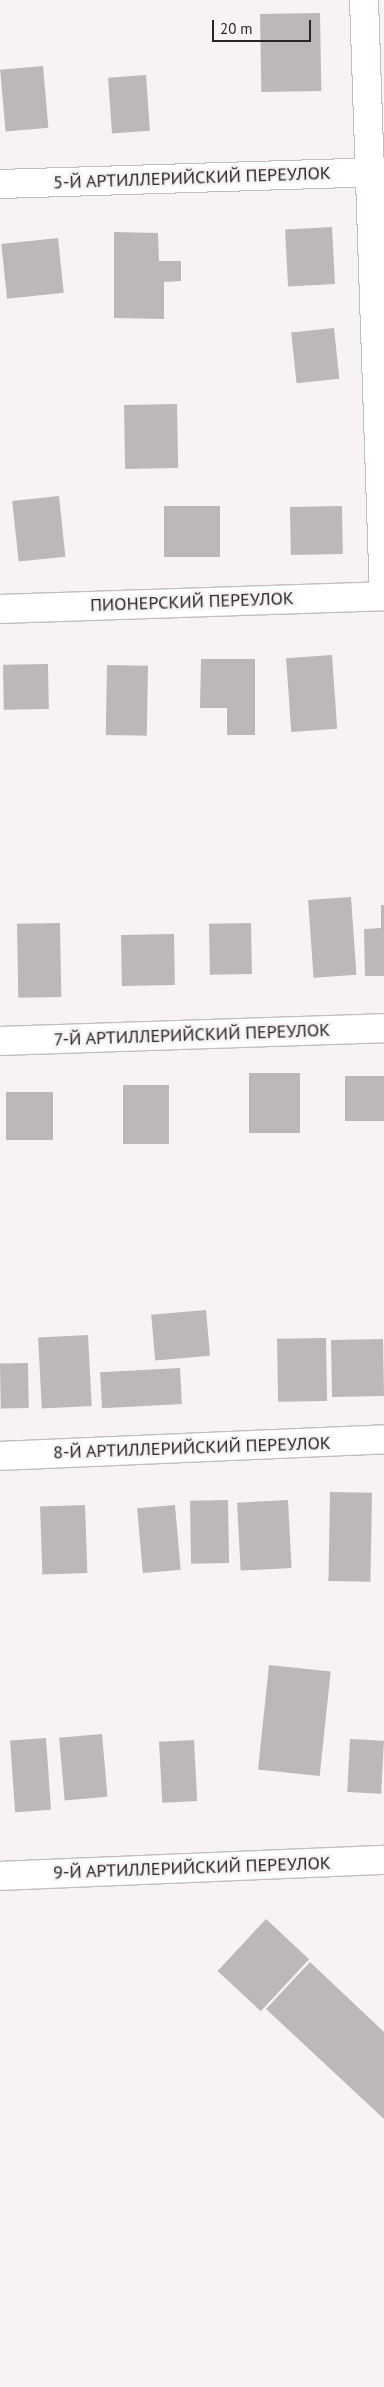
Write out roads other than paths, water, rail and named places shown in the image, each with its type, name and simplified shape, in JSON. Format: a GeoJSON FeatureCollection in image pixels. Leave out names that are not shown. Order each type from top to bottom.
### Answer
{"type":"FeatureCollection","features":[{"type":"Feature","properties":{"kind":"street"},"geometry":{"type":"LineString","coordinates":[[364,0],[377,172],[384,596]]}},
{"type":"Feature","properties":{"kind":"street","name":"5-Й АРТИЛЛЕРИЙСКИЙ ПЕРЕУЛОК"},"geometry":{"type":"LineString","coordinates":[[0,184],[377,172]]}},
{"type":"Feature","properties":{"kind":"street","name":"ПИОНЕРСКИЙ ПЕРЕУЛОК"},"geometry":{"type":"LineString","coordinates":[[0,609],[384,596]]}},
{"type":"Feature","properties":{"kind":"street","name":"7-Й АРТИЛЛЕРИЙСКИЙ ПЕРЕУЛОК"},"geometry":{"type":"LineString","coordinates":[[0,1042],[384,1028]]}},
{"type":"Feature","properties":{"kind":"street","name":"8-Й АРТИЛЛЕРИЙСКИЙ ПЕРЕУЛОК"},"geometry":{"type":"LineString","coordinates":[[0,1456],[384,1439]]}},
{"type":"Feature","properties":{"kind":"street","name":"9-Й АРТИЛЛЕРИЙСКИЙ ПЕРЕУЛОК"},"geometry":{"type":"LineString","coordinates":[[0,1876],[384,1860]]}}]}
